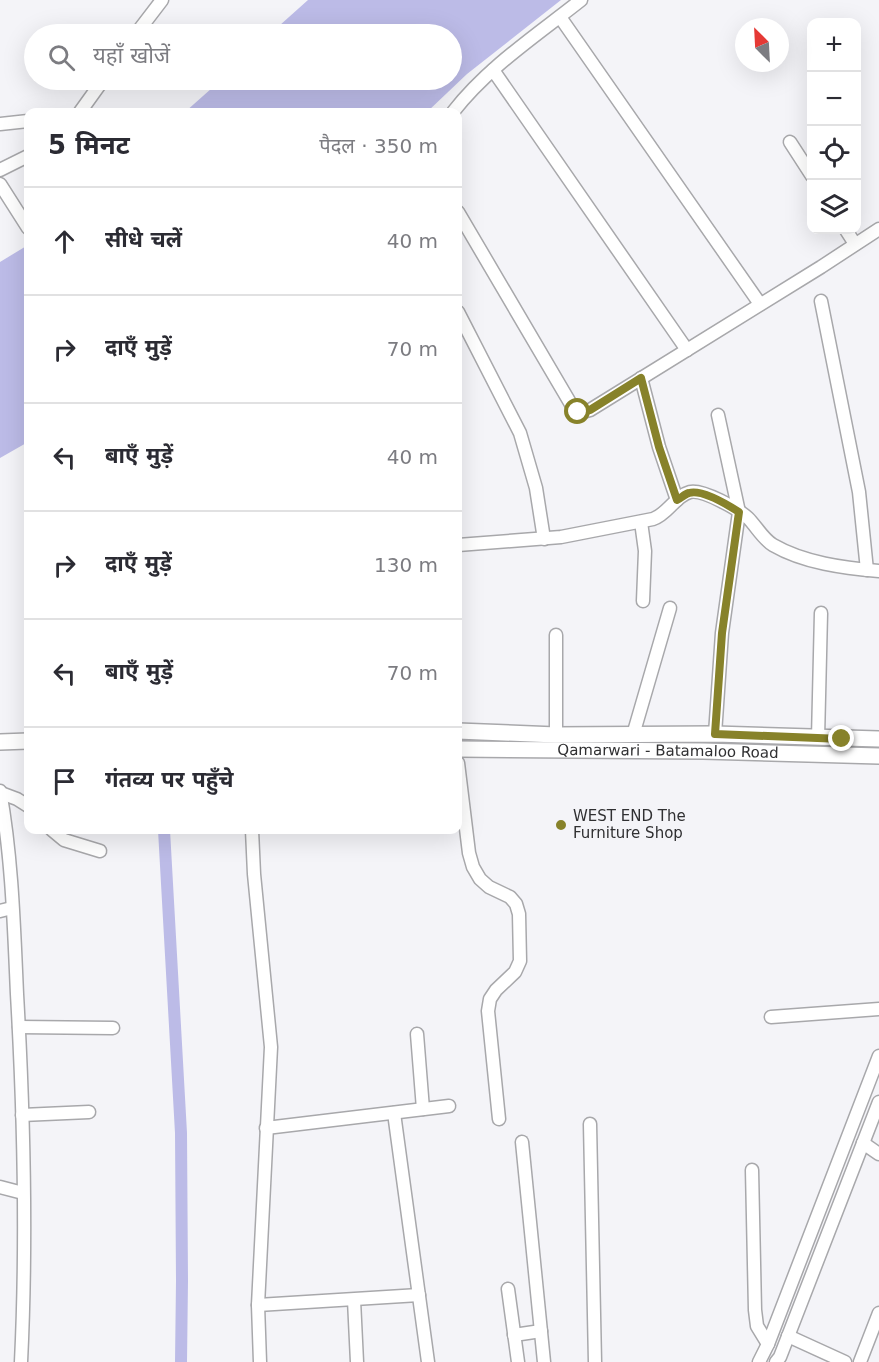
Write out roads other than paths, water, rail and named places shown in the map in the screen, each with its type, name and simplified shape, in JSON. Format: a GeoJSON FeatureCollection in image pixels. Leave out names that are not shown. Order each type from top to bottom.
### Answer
{"type":"FeatureCollection","features":[{"type":"Feature","properties":{"kind":"main road","name":"Qamarwari - Batamaloo Road"},"geometry":{"type":"LineString","coordinates":[[462,731],[556,735],[715,734],[879,739]]}},
{"type":"Feature","properties":{"kind":"main road"},"geometry":{"type":"LineString","coordinates":[[0,742],[24,741]]}},
{"type":"Feature","properties":{"kind":"main road","name":"Qamarwari - Batamaloo Road"},"geometry":{"type":"LineString","coordinates":[[462,749],[703,751],[879,756]]}},
{"type":"Feature","properties":{"kind":"street"},"geometry":{"type":"LineString","coordinates":[[144,24],[162,0]]}},
{"type":"Feature","properties":{"kind":"street"},"geometry":{"type":"LineString","coordinates":[[456,108],[493,70],[581,0]]}},
{"type":"Feature","properties":{"kind":"street"},"geometry":{"type":"LineString","coordinates":[[560,17],[760,304]]}},
{"type":"Feature","properties":{"kind":"street"},"geometry":{"type":"LineString","coordinates":[[493,70],[687,350]]}},
{"type":"Feature","properties":{"kind":"street"},"geometry":{"type":"LineString","coordinates":[[84,108],[96,90]]}},
{"type":"Feature","properties":{"kind":"street"},"geometry":{"type":"LineString","coordinates":[[0,124],[24,121]]}},
{"type":"Feature","properties":{"kind":"street"},"geometry":{"type":"LineString","coordinates":[[790,142],[807,168]]}},
{"type":"Feature","properties":{"kind":"street"},"geometry":{"type":"LineString","coordinates":[[0,170],[24,158]]}},
{"type":"Feature","properties":{"kind":"street"},"geometry":{"type":"LineString","coordinates":[[0,184],[24,221]]}},
{"type":"Feature","properties":{"kind":"street"},"geometry":{"type":"LineString","coordinates":[[462,219],[579,413],[590,410],[879,229]]}},
{"type":"Feature","properties":{"kind":"street"},"geometry":{"type":"LineString","coordinates":[[849,234],[855,244]]}},
{"type":"Feature","properties":{"kind":"street"},"geometry":{"type":"LineString","coordinates":[[462,545],[561,537],[640,522],[658,517],[686,494],[696,492],[720,501],[739,512],[750,520],[771,544],[803,559],[873,571],[821,301]]}},
{"type":"Feature","properties":{"kind":"street"},"geometry":{"type":"LineString","coordinates":[[462,320],[520,433],[536,488],[544,539]]}},
{"type":"Feature","properties":{"kind":"street"},"geometry":{"type":"LineString","coordinates":[[641,378],[659,447],[677,500]]}},
{"type":"Feature","properties":{"kind":"street"},"geometry":{"type":"LineString","coordinates":[[715,734],[722,633],[739,512],[718,415]]}},
{"type":"Feature","properties":{"kind":"street"},"geometry":{"type":"LineString","coordinates":[[640,522],[645,551],[642,601]]}},
{"type":"Feature","properties":{"kind":"street"},"geometry":{"type":"LineString","coordinates":[[633,735],[670,608]]}},
{"type":"Feature","properties":{"kind":"street"},"geometry":{"type":"LineString","coordinates":[[818,738],[821,613]]}},
{"type":"Feature","properties":{"kind":"street"},"geometry":{"type":"LineString","coordinates":[[556,635],[556,735]]}},
{"type":"Feature","properties":{"kind":"street"},"geometry":{"type":"LineString","coordinates":[[21,1362],[24,1303],[19,1027],[12,908],[0,792],[24,803]]}},
{"type":"Feature","properties":{"kind":"street"},"geometry":{"type":"LineString","coordinates":[[462,796],[469,853],[473,867],[489,888],[510,897],[516,904],[519,914],[520,961],[515,972],[490,999],[488,1011],[499,1119]]}},
{"type":"Feature","properties":{"kind":"street"},"geometry":{"type":"LineString","coordinates":[[57,834],[64,840],[99,850]]}},
{"type":"Feature","properties":{"kind":"street"},"geometry":{"type":"LineString","coordinates":[[252,834],[270,1047],[258,1305],[260,1362]]}},
{"type":"Feature","properties":{"kind":"street"},"geometry":{"type":"LineString","coordinates":[[0,912],[12,908]]}},
{"type":"Feature","properties":{"kind":"street"},"geometry":{"type":"LineString","coordinates":[[771,1017],[879,1009]]}},
{"type":"Feature","properties":{"kind":"street"},"geometry":{"type":"LineString","coordinates":[[19,1027],[113,1028]]}},
{"type":"Feature","properties":{"kind":"street"},"geometry":{"type":"LineString","coordinates":[[417,1034],[423,1109]]}},
{"type":"Feature","properties":{"kind":"street"},"geometry":{"type":"LineString","coordinates":[[759,1362],[768,1344],[879,1056]]}},
{"type":"Feature","properties":{"kind":"street"},"geometry":{"type":"LineString","coordinates":[[776,1362],[863,1143],[875,1126],[879,1102]]}},
{"type":"Feature","properties":{"kind":"street"},"geometry":{"type":"LineString","coordinates":[[266,1128],[449,1106]]}},
{"type":"Feature","properties":{"kind":"street"},"geometry":{"type":"LineString","coordinates":[[22,1115],[89,1112]]}},
{"type":"Feature","properties":{"kind":"street"},"geometry":{"type":"LineString","coordinates":[[394,1113],[428,1362]]}},
{"type":"Feature","properties":{"kind":"street"},"geometry":{"type":"LineString","coordinates":[[590,1124],[595,1362]]}},
{"type":"Feature","properties":{"kind":"street"},"geometry":{"type":"LineString","coordinates":[[522,1142],[544,1362]]}},
{"type":"Feature","properties":{"kind":"street"},"geometry":{"type":"LineString","coordinates":[[863,1143],[879,1154]]}},
{"type":"Feature","properties":{"kind":"street"},"geometry":{"type":"LineString","coordinates":[[752,1170],[754,1310],[757,1326],[768,1344]]}},
{"type":"Feature","properties":{"kind":"street"},"geometry":{"type":"LineString","coordinates":[[0,1187],[23,1193]]}},
{"type":"Feature","properties":{"kind":"street"},"geometry":{"type":"LineString","coordinates":[[508,1288],[518,1362]]}},
{"type":"Feature","properties":{"kind":"street"},"geometry":{"type":"LineString","coordinates":[[258,1305],[419,1295]]}},
{"type":"Feature","properties":{"kind":"street"},"geometry":{"type":"LineString","coordinates":[[354,1300],[357,1362]]}},
{"type":"Feature","properties":{"kind":"street"},"geometry":{"type":"LineString","coordinates":[[860,1362],[879,1313]]}},
{"type":"Feature","properties":{"kind":"street"},"geometry":{"type":"LineString","coordinates":[[514,1335],[541,1331]]}},
{"type":"Feature","properties":{"kind":"street"},"geometry":{"type":"LineString","coordinates":[[788,1336],[845,1362]]}},
{"type":"Feature","properties":{"kind":"water"},"geometry":{"type":"Polygon","coordinates":[[[308,0],[561,0],[462,79],[462,24],[281,24],[308,0]]]}},
{"type":"Feature","properties":{"kind":"water"},"geometry":{"type":"Polygon","coordinates":[[[210,90],[450,90],[431,108],[190,108],[210,90]]]}},
{"type":"Feature","properties":{"kind":"water"},"geometry":{"type":"Polygon","coordinates":[[[24,247],[24,444],[0,458],[0,262],[24,247]]]}},
{"type":"Feature","properties":{"kind":"waterway"},"geometry":{"type":"LineString","coordinates":[[164,834],[181,1133],[181,1362]]}},
{"type":"Feature","properties":{"kind":"place","name":"WEST END The Furniture Shop"},"geometry":{"type":"Point","coordinates":[561,825]}}]}
